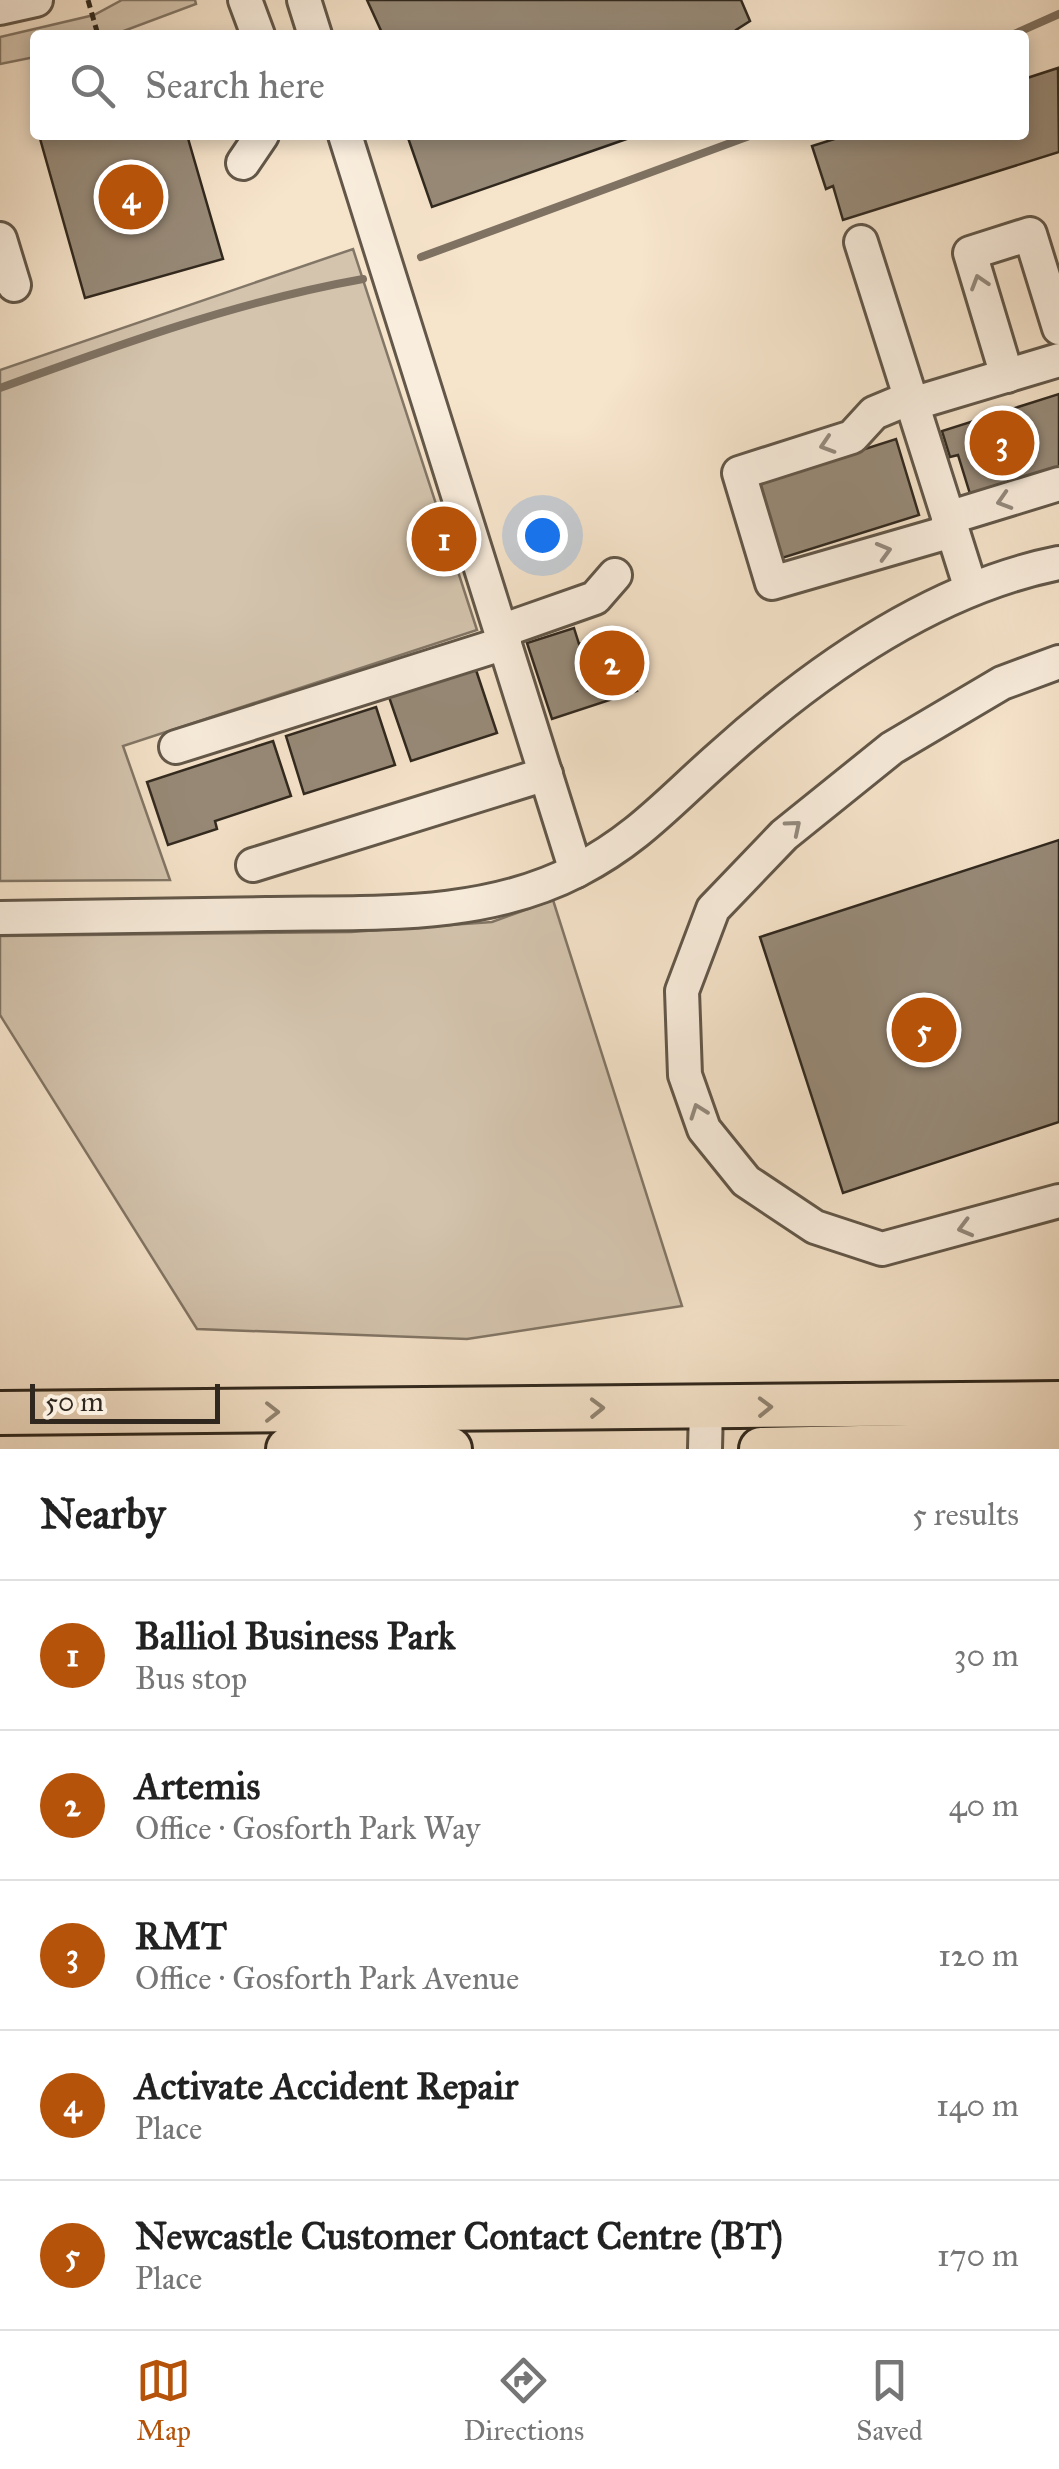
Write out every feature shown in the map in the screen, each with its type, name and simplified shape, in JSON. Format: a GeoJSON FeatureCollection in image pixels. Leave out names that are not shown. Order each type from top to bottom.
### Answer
{"type":"FeatureCollection","features":[{"type":"Feature","properties":{"kind":"main road"},"geometry":{"type":"LineString","coordinates":[[0,1413],[706,1428],[1059,1402]]}},
{"type":"Feature","properties":{"kind":"main road"},"geometry":{"type":"LineString","coordinates":[[760,1449],[1059,1442]]}},
{"type":"Feature","properties":{"kind":"main road"},"geometry":{"type":"LineString","coordinates":[[288,1449],[450,1449]]}},
{"type":"Feature","properties":{"kind":"street"},"geometry":{"type":"LineString","coordinates":[[0,8],[36,0]]}},
{"type":"Feature","properties":{"kind":"street"},"geometry":{"type":"LineString","coordinates":[[245,0],[256,30]]}},
{"type":"Feature","properties":{"kind":"street"},"geometry":{"type":"LineString","coordinates":[[304,0],[313,30]]}},
{"type":"Feature","properties":{"kind":"street"},"geometry":{"type":"LineString","coordinates":[[244,163],[259,140]]}},
{"type":"Feature","properties":{"kind":"street"},"geometry":{"type":"LineString","coordinates":[[348,140],[576,871]]}},
{"type":"Feature","properties":{"kind":"street"},"geometry":{"type":"LineString","coordinates":[[1007,376],[970,253],[1030,234],[1059,328]]}},
{"type":"Feature","properties":{"kind":"street"},"geometry":{"type":"LineString","coordinates":[[0,238],[14,285]]}},
{"type":"Feature","properties":{"kind":"street"},"geometry":{"type":"LineString","coordinates":[[860,242],[971,589]]}},
{"type":"Feature","properties":{"kind":"street"},"geometry":{"type":"LineString","coordinates":[[1059,360],[874,413],[852,437],[739,473],[772,584],[1059,484]]}},
{"type":"Feature","properties":{"kind":"street"},"geometry":{"type":"LineString","coordinates":[[0,918],[427,912],[497,900],[576,871],[649,826],[720,756],[795,696],[893,630],[971,589],[1059,564]]}},
{"type":"Feature","properties":{"kind":"street"},"geometry":{"type":"LineString","coordinates":[[176,747],[503,637],[594,598],[616,575]]}},
{"type":"Feature","properties":{"kind":"street"},"geometry":{"type":"LineString","coordinates":[[1059,662],[1002,683],[892,748],[784,835],[713,910],[682,991],[685,1075],[704,1129],[746,1181],[815,1227],[882,1249],[1059,1201]]}},
{"type":"Feature","properties":{"kind":"street"},"geometry":{"type":"LineString","coordinates":[[253,865],[546,774]]}},
{"type":"Feature","properties":{"kind":"path"},"geometry":{"type":"LineString","coordinates":[[88,0],[97,30]]}},
{"type":"Feature","properties":{"kind":"shaded area"},"geometry":{"type":"Polygon","coordinates":[[[122,0],[195,0],[196,4],[126,30],[30,30],[30,58],[0,64],[0,37],[94,15],[122,0]]]}},
{"type":"Feature","properties":{"kind":"shaded area"},"geometry":{"type":"Polygon","coordinates":[[[353,249],[477,630],[123,746],[170,880],[0,881],[0,370],[353,249]]]}},
{"type":"Feature","properties":{"kind":"shaded area"},"geometry":{"type":"Polygon","coordinates":[[[553,900],[682,1306],[467,1339],[197,1329],[0,1015],[0,936],[351,932],[492,922],[553,900]]]}},
{"type":"Feature","properties":{"kind":"building"},"geometry":{"type":"Polygon","coordinates":[[[367,0],[741,0],[750,21],[736,30],[381,30],[367,0]]]}},
{"type":"Feature","properties":{"kind":"building"},"geometry":{"type":"Polygon","coordinates":[[[1058,68],[1059,152],[843,220],[833,186],[826,189],[812,146],[831,140],[1029,140],[1029,77],[1058,68]]]}},
{"type":"Feature","properties":{"kind":"building"},"geometry":{"type":"Polygon","coordinates":[[[40,140],[188,140],[223,259],[85,298],[40,140]]]}},
{"type":"Feature","properties":{"kind":"building"},"geometry":{"type":"Polygon","coordinates":[[[409,140],[624,140],[432,207],[409,140]]]}},
{"type":"Feature","properties":{"kind":"building"},"geometry":{"type":"Polygon","coordinates":[[[1059,394],[1059,469],[971,497],[958,455],[950,457],[942,431],[1059,394]]]}},
{"type":"Feature","properties":{"kind":"building"},"geometry":{"type":"Polygon","coordinates":[[[896,439],[919,515],[782,558],[768,514],[749,486],[896,439]]]}},
{"type":"Feature","properties":{"kind":"building"},"geometry":{"type":"Polygon","coordinates":[[[574,628],[579,644],[617,631],[637,691],[552,719],[527,643],[574,628]]]}},
{"type":"Feature","properties":{"kind":"building"},"geometry":{"type":"Polygon","coordinates":[[[474,664],[497,733],[411,761],[389,697],[474,664]]]}},
{"type":"Feature","properties":{"kind":"building"},"geometry":{"type":"Polygon","coordinates":[[[376,707],[395,765],[304,794],[286,736],[376,707]]]}},
{"type":"Feature","properties":{"kind":"building"},"geometry":{"type":"Polygon","coordinates":[[[273,741],[291,796],[215,821],[217,829],[168,845],[147,782],[273,741]]]}},
{"type":"Feature","properties":{"kind":"building"},"geometry":{"type":"Polygon","coordinates":[[[1059,840],[1059,1122],[843,1193],[760,937],[1059,840]]]}},
{"type":"Feature","properties":{"kind":"waterway"},"geometry":{"type":"LineString","coordinates":[[1023,30],[1059,14]]}},
{"type":"Feature","properties":{"kind":"waterway"},"geometry":{"type":"LineString","coordinates":[[421,257],[738,140]]}},
{"type":"Feature","properties":{"kind":"waterway"},"geometry":{"type":"LineString","coordinates":[[0,388],[225,312],[363,279]]}},
{"type":"Feature","properties":{"kind":"place","name":"Activate Accident Repair"},"geometry":{"type":"Point","coordinates":[131,197]}},
{"type":"Feature","properties":{"kind":"place","name":"RMT"},"geometry":{"type":"Point","coordinates":[1002,443]}},
{"type":"Feature","properties":{"kind":"place","name":"Balliol Business Park"},"geometry":{"type":"Point","coordinates":[444,539]}},
{"type":"Feature","properties":{"kind":"place","name":"Artemis"},"geometry":{"type":"Point","coordinates":[612,663]}},
{"type":"Feature","properties":{"kind":"place","name":"Newcastle Customer Contact Centre (BT)"},"geometry":{"type":"Point","coordinates":[924,1030]}}]}
